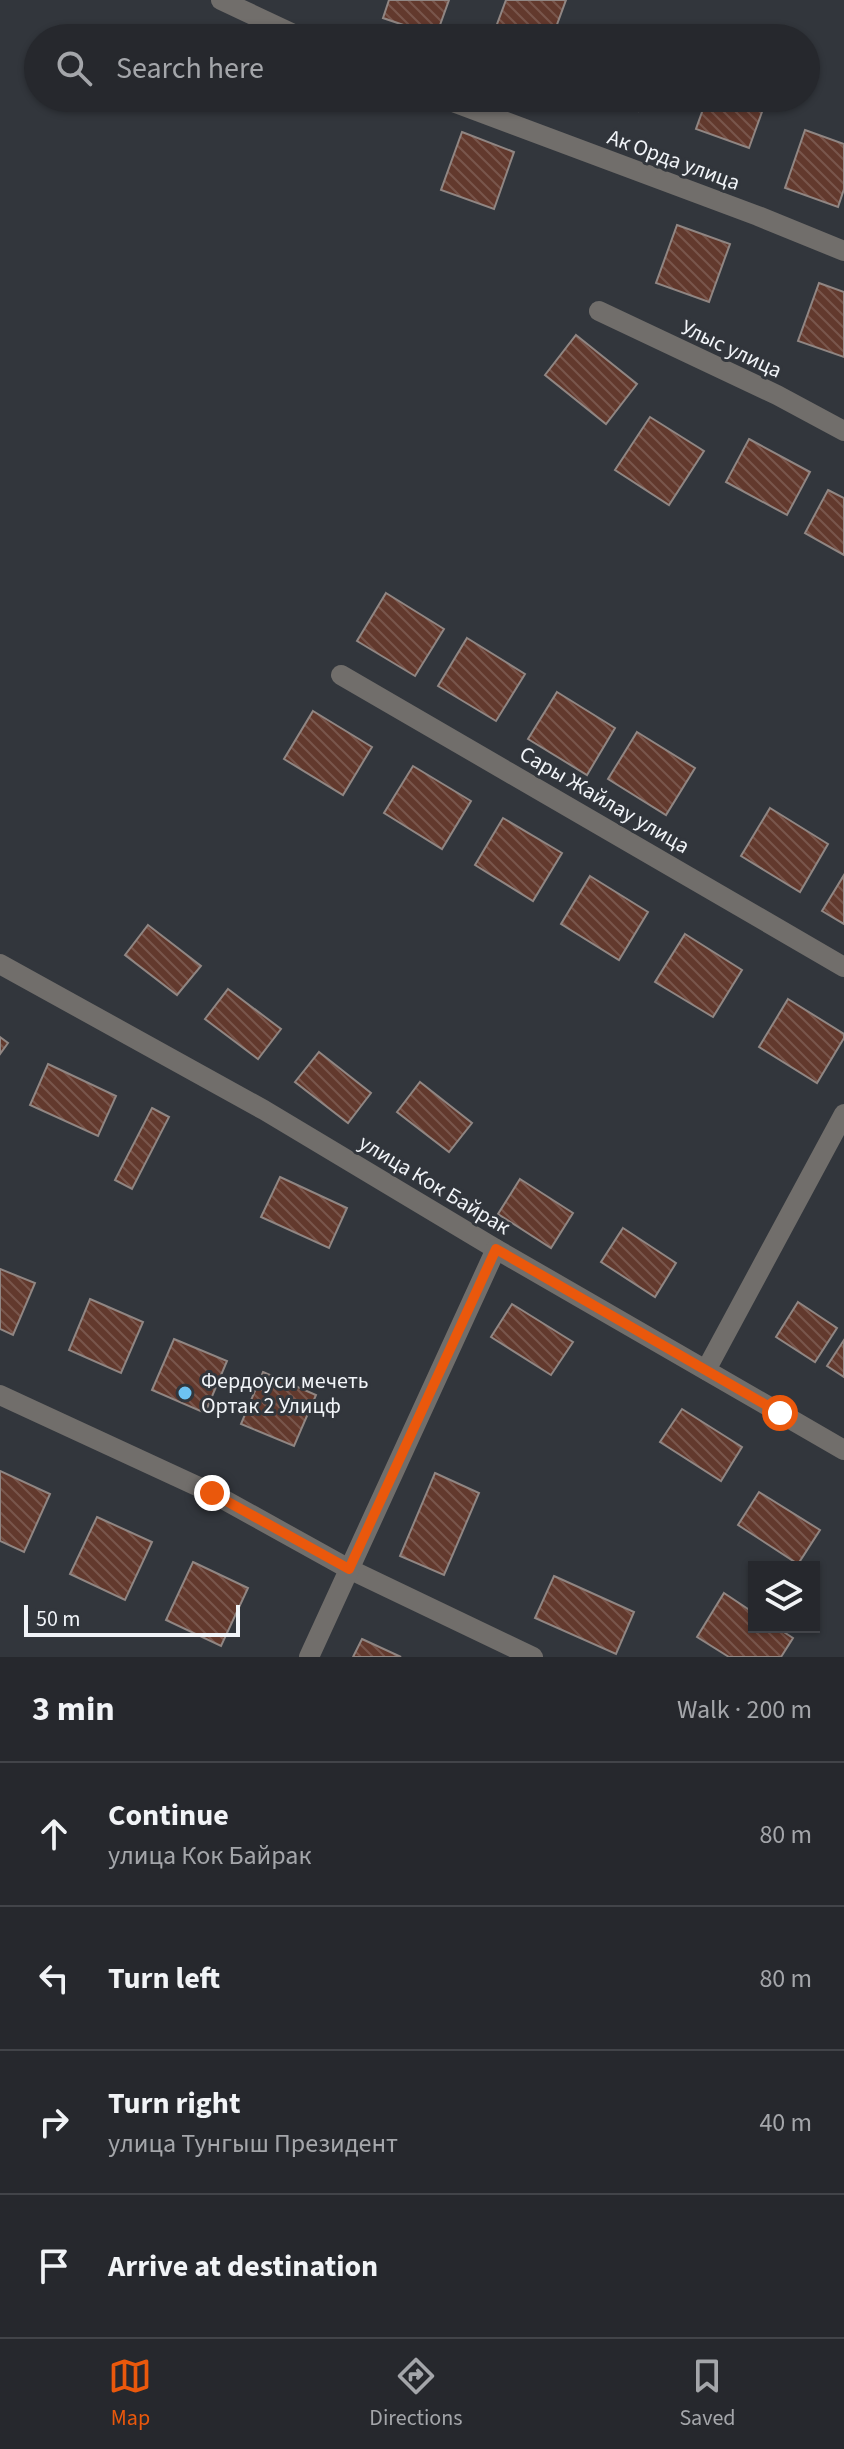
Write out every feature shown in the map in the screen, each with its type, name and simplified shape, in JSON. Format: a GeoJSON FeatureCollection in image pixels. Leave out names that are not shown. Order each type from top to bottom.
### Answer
{"type":"FeatureCollection","features":[{"type":"Feature","properties":{"kind":"street"},"geometry":{"type":"LineString","coordinates":[[221,0],[272,24]]}},
{"type":"Feature","properties":{"kind":"street","name":"Ак Орда улица"},"geometry":{"type":"LineString","coordinates":[[479,112],[844,251]]}},
{"type":"Feature","properties":{"kind":"street","name":"Улыс улица"},"geometry":{"type":"LineString","coordinates":[[599,311],[777,395],[844,431]]}},
{"type":"Feature","properties":{"kind":"street","name":"Сары Жайлау улица"},"geometry":{"type":"LineString","coordinates":[[341,675],[844,967]]}},
{"type":"Feature","properties":{"kind":"street","name":"улица Кок Байрак"},"geometry":{"type":"LineString","coordinates":[[0,964],[264,1110],[496,1249],[844,1450]]}},
{"type":"Feature","properties":{"kind":"street"},"geometry":{"type":"LineString","coordinates":[[706,1370],[844,1114]]}},
{"type":"Feature","properties":{"kind":"street"},"geometry":{"type":"LineString","coordinates":[[309,1657],[496,1249]]}},
{"type":"Feature","properties":{"kind":"street"},"geometry":{"type":"LineString","coordinates":[[0,1395],[212,1493],[349,1569],[533,1657]]}},
{"type":"Feature","properties":{"kind":"building"},"geometry":{"type":"Polygon","coordinates":[[[389,0],[449,0],[440,24],[401,24],[383,18],[389,0]]]}},
{"type":"Feature","properties":{"kind":"building"},"geometry":{"type":"Polygon","coordinates":[[[506,0],[566,0],[557,24],[497,24],[506,0]]]}},
{"type":"Feature","properties":{"kind":"building"},"geometry":{"type":"Polygon","coordinates":[[[702,112],[762,112],[749,148],[696,129],[702,112]]]}},
{"type":"Feature","properties":{"kind":"building"},"geometry":{"type":"Polygon","coordinates":[[[805,130],[844,144],[844,189],[838,207],[785,188],[805,130]]]}},
{"type":"Feature","properties":{"kind":"building"},"geometry":{"type":"Polygon","coordinates":[[[462,132],[514,152],[494,209],[441,190],[462,132]]]}},
{"type":"Feature","properties":{"kind":"building"},"geometry":{"type":"Polygon","coordinates":[[[677,225],[730,244],[709,302],[656,283],[677,225]]]}},
{"type":"Feature","properties":{"kind":"building"},"geometry":{"type":"Polygon","coordinates":[[[819,283],[844,292],[844,357],[798,341],[819,283]]]}},
{"type":"Feature","properties":{"kind":"building"},"geometry":{"type":"Polygon","coordinates":[[[576,335],[637,384],[606,424],[545,375],[576,335]]]}},
{"type":"Feature","properties":{"kind":"building"},"geometry":{"type":"Polygon","coordinates":[[[650,417],[704,451],[669,505],[615,470],[650,417]]]}},
{"type":"Feature","properties":{"kind":"building"},"geometry":{"type":"Polygon","coordinates":[[[749,439],[810,472],[787,515],[726,482],[749,439]]]}},
{"type":"Feature","properties":{"kind":"building"},"geometry":{"type":"Polygon","coordinates":[[[828,490],[844,498],[844,555],[805,533],[828,490]]]}},
{"type":"Feature","properties":{"kind":"building"},"geometry":{"type":"Polygon","coordinates":[[[386,593],[444,629],[415,676],[357,641],[386,593]]]}},
{"type":"Feature","properties":{"kind":"building"},"geometry":{"type":"Polygon","coordinates":[[[467,638],[525,674],[496,721],[438,686],[467,638]]]}},
{"type":"Feature","properties":{"kind":"building"},"geometry":{"type":"Polygon","coordinates":[[[557,692],[615,728],[587,775],[528,739],[557,692]]]}},
{"type":"Feature","properties":{"kind":"building"},"geometry":{"type":"Polygon","coordinates":[[[313,711],[372,747],[343,795],[284,759],[313,711]]]}},
{"type":"Feature","properties":{"kind":"building"},"geometry":{"type":"Polygon","coordinates":[[[637,732],[695,768],[666,815],[608,779],[637,732]]]}},
{"type":"Feature","properties":{"kind":"building"},"geometry":{"type":"Polygon","coordinates":[[[413,766],[471,801],[442,849],[384,813],[413,766]]]}},
{"type":"Feature","properties":{"kind":"building"},"geometry":{"type":"Polygon","coordinates":[[[770,808],[828,844],[800,892],[741,856],[770,808]]]}},
{"type":"Feature","properties":{"kind":"building"},"geometry":{"type":"Polygon","coordinates":[[[503,818],[562,853],[533,901],[475,865],[503,818]]]}},
{"type":"Feature","properties":{"kind":"building"},"geometry":{"type":"Polygon","coordinates":[[[844,875],[844,924],[822,911],[844,875]]]}},
{"type":"Feature","properties":{"kind":"building"},"geometry":{"type":"Polygon","coordinates":[[[590,876],[648,912],[619,960],[561,924],[590,876]]]}},
{"type":"Feature","properties":{"kind":"building"},"geometry":{"type":"Polygon","coordinates":[[[148,925],[201,966],[177,995],[125,955],[148,925]]]}},
{"type":"Feature","properties":{"kind":"building"},"geometry":{"type":"Polygon","coordinates":[[[685,934],[742,970],[713,1017],[655,982],[685,934]]]}},
{"type":"Feature","properties":{"kind":"building"},"geometry":{"type":"Polygon","coordinates":[[[228,989],[281,1029],[258,1059],[205,1019],[228,989]]]}},
{"type":"Feature","properties":{"kind":"building"},"geometry":{"type":"Polygon","coordinates":[[[788,999],[844,1034],[817,1083],[759,1047],[788,999]]]}},
{"type":"Feature","properties":{"kind":"building"},"geometry":{"type":"Polygon","coordinates":[[[0,1037],[8,1043],[0,1054],[0,1037]]]}},
{"type":"Feature","properties":{"kind":"building"},"geometry":{"type":"Polygon","coordinates":[[[319,1052],[371,1093],[348,1123],[295,1082],[319,1052]]]}},
{"type":"Feature","properties":{"kind":"building"},"geometry":{"type":"Polygon","coordinates":[[[48,1064],[116,1096],[98,1136],[30,1105],[48,1064]]]}},
{"type":"Feature","properties":{"kind":"building"},"geometry":{"type":"Polygon","coordinates":[[[420,1082],[472,1123],[449,1152],[397,1112],[420,1082]]]}},
{"type":"Feature","properties":{"kind":"building"},"geometry":{"type":"Polygon","coordinates":[[[152,1108],[169,1117],[132,1189],[115,1180],[152,1108]]]}},
{"type":"Feature","properties":{"kind":"building"},"geometry":{"type":"Polygon","coordinates":[[[280,1177],[347,1208],[329,1248],[261,1217],[280,1177]]]}},
{"type":"Feature","properties":{"kind":"building"},"geometry":{"type":"Polygon","coordinates":[[[520,1179],[573,1213],[551,1248],[498,1214],[520,1179]]]}},
{"type":"Feature","properties":{"kind":"building"},"geometry":{"type":"Polygon","coordinates":[[[623,1228],[676,1263],[655,1297],[601,1262],[623,1228]]]}},
{"type":"Feature","properties":{"kind":"building"},"geometry":{"type":"Polygon","coordinates":[[[0,1269],[35,1283],[13,1335],[0,1329],[0,1269]]]}},
{"type":"Feature","properties":{"kind":"building"},"geometry":{"type":"Polygon","coordinates":[[[90,1299],[143,1322],[121,1373],[69,1350],[90,1299]]]}},
{"type":"Feature","properties":{"kind":"building"},"geometry":{"type":"Polygon","coordinates":[[[798,1302],[837,1328],[815,1362],[776,1337],[798,1302]]]}},
{"type":"Feature","properties":{"kind":"building"},"geometry":{"type":"Polygon","coordinates":[[[512,1304],[573,1342],[551,1375],[491,1337],[512,1304]]]}},
{"type":"Feature","properties":{"kind":"building"},"geometry":{"type":"Polygon","coordinates":[[[174,1339],[227,1361],[205,1413],[152,1390],[174,1339]]]}},
{"type":"Feature","properties":{"kind":"building"},"geometry":{"type":"Polygon","coordinates":[[[844,1340],[844,1377],[827,1366],[844,1340]]]}},
{"type":"Feature","properties":{"kind":"building"},"geometry":{"type":"Polygon","coordinates":[[[263,1372],[316,1395],[294,1446],[241,1424],[263,1372]]]}},
{"type":"Feature","properties":{"kind":"building"},"geometry":{"type":"Polygon","coordinates":[[[682,1409],[742,1447],[721,1481],[660,1442],[682,1409]]]}},
{"type":"Feature","properties":{"kind":"building"},"geometry":{"type":"Polygon","coordinates":[[[0,1471],[50,1494],[24,1552],[0,1541],[0,1471]]]}},
{"type":"Feature","properties":{"kind":"building"},"geometry":{"type":"Polygon","coordinates":[[[435,1473],[479,1493],[444,1575],[400,1556],[435,1473]]]}},
{"type":"Feature","properties":{"kind":"building"},"geometry":{"type":"Polygon","coordinates":[[[759,1492],[820,1530],[800,1561],[793,1561],[738,1525],[759,1492]]]}},
{"type":"Feature","properties":{"kind":"building"},"geometry":{"type":"Polygon","coordinates":[[[97,1517],[152,1542],[125,1600],[70,1574],[97,1517]]]}},
{"type":"Feature","properties":{"kind":"building"},"geometry":{"type":"Polygon","coordinates":[[[193,1562],[248,1588],[221,1646],[166,1620],[193,1562]]]}},
{"type":"Feature","properties":{"kind":"building"},"geometry":{"type":"Polygon","coordinates":[[[554,1576],[634,1612],[616,1654],[535,1618],[554,1576]]]}},
{"type":"Feature","properties":{"kind":"building"},"geometry":{"type":"Polygon","coordinates":[[[724,1593],[748,1609],[748,1633],[785,1633],[793,1638],[781,1657],[729,1657],[697,1637],[724,1593]]]}},
{"type":"Feature","properties":{"kind":"building"},"geometry":{"type":"Polygon","coordinates":[[[362,1639],[401,1657],[353,1657],[362,1639]]]}},
{"type":"Feature","properties":{"kind":"place","name":"Фердоуси мечеть Ортак 2 Улицф"},"geometry":{"type":"Point","coordinates":[185,1393]}},
{"type":"Feature","properties":{"kind":"route"},"geometry":{"type":"LineString","coordinates":[[212,1493],[349,1569],[496,1249],[780,1413]]}}]}
